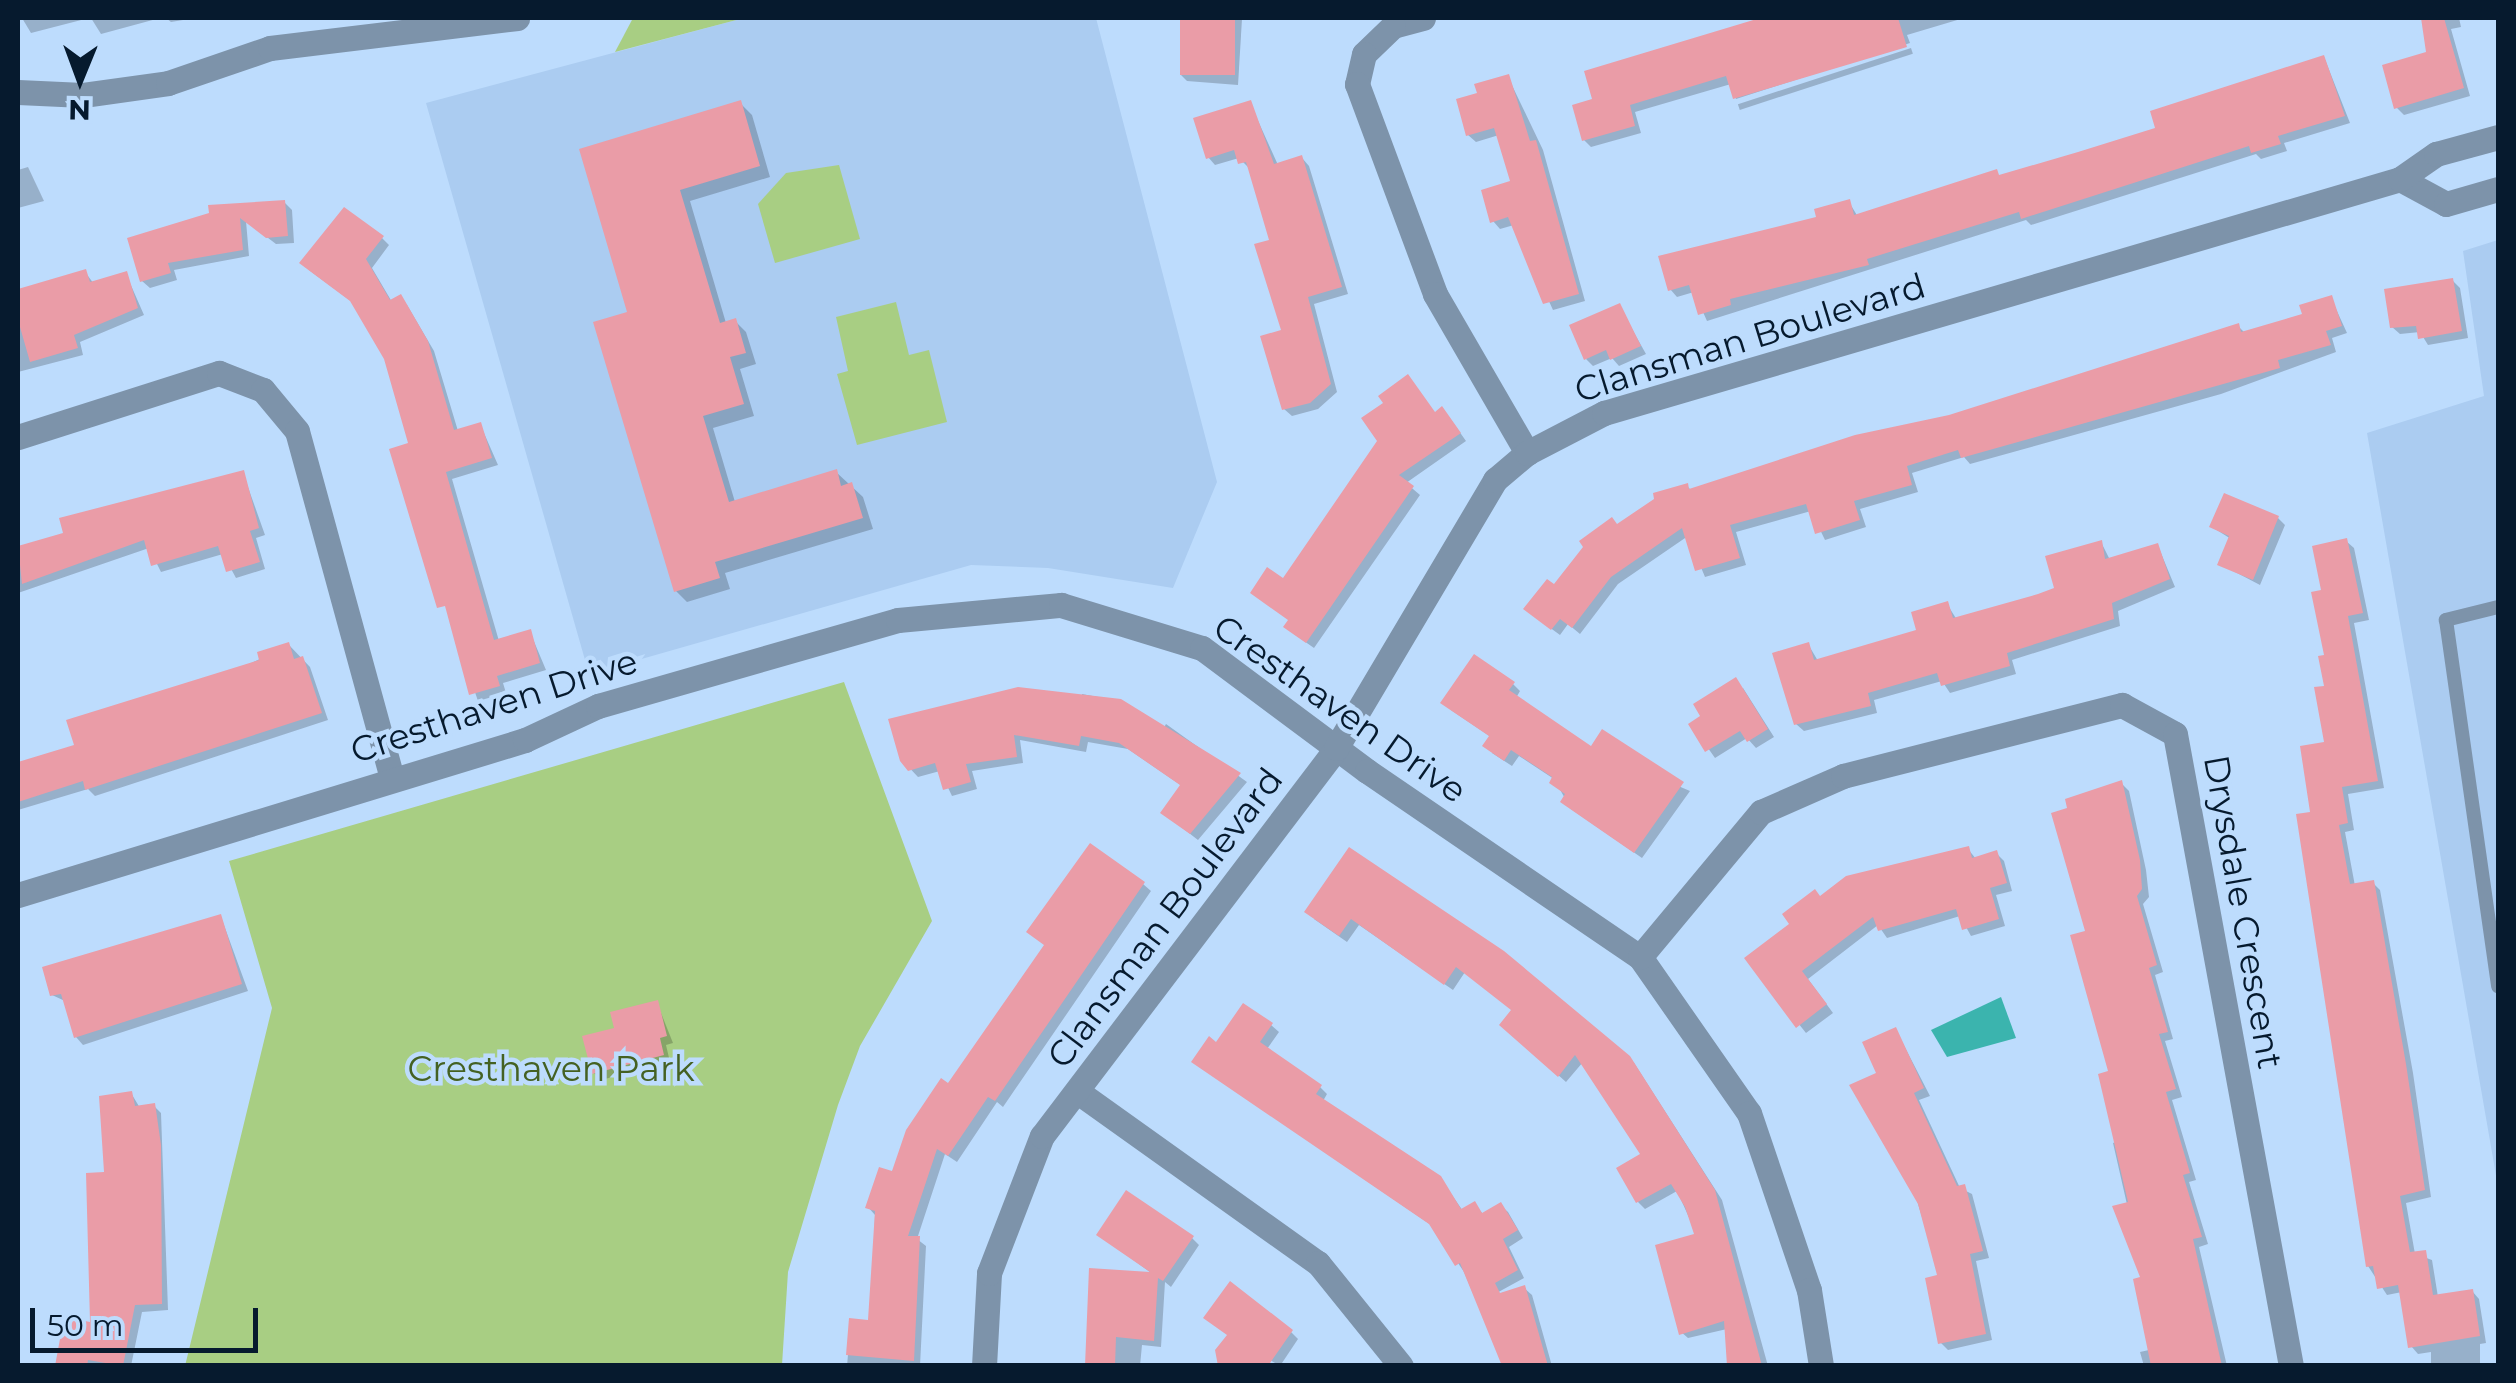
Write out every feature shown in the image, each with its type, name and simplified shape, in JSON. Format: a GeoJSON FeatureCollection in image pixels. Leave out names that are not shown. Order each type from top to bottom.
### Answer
{"type":"FeatureCollection","features":[{"type":"Feature","properties":{"kind":"street"},"geometry":{"type":"LineString","coordinates":[[18,92],[83,94],[168,83],[270,48],[517,18]]}},
{"type":"Feature","properties":{"kind":"street"},"geometry":{"type":"LineString","coordinates":[[1423,18],[1393,26],[1364,54],[1357,84],[1435,294],[1527,452]]}},
{"type":"Feature","properties":{"kind":"street","name":"Clansman Boulevard"},"geometry":{"type":"LineString","coordinates":[[984,1366],[989,1273],[1042,1136],[1336,748],[1495,480],[1527,452],[1604,413],[2400,179],[2436,154],[2498,137]]}},
{"type":"Feature","properties":{"kind":"street"},"geometry":{"type":"LineString","coordinates":[[2400,179],[2446,204],[2498,189]]}},
{"type":"Feature","properties":{"kind":"street"},"geometry":{"type":"LineString","coordinates":[[18,438],[219,373],[262,390],[297,431],[392,778]]}},
{"type":"Feature","properties":{"kind":"street","name":"Cresthaven Drive"},"geometry":{"type":"LineString","coordinates":[[18,894],[526,740],[598,706],[898,620],[1061,605],[1202,648],[1336,748],[1640,957],[1749,1113],[1809,1290],[1820,1366]]}},
{"type":"Feature","properties":{"kind":"street","name":"Drysdale Crescent"},"geometry":{"type":"LineString","coordinates":[[1640,957],[1760,812],[1843,776],[2122,706],[2175,734],[2291,1366]]}},
{"type":"Feature","properties":{"kind":"street"},"geometry":{"type":"LineString","coordinates":[[1078,1092],[1318,1263],[1401,1366]]}},
{"type":"Feature","properties":{"kind":"lane"},"geometry":{"type":"LineString","coordinates":[[2498,606],[2446,620],[2498,986]]}},
{"type":"Feature","properties":{"kind":"shaded area"},"geometry":{"type":"Polygon","coordinates":[[[744,18],[1096,18],[1217,482],[1173,588],[1048,568],[971,565],[589,674],[426,103],[744,18]]]}},
{"type":"Feature","properties":{"kind":"shaded area"},"geometry":{"type":"Polygon","coordinates":[[[2498,240],[2498,1187],[2367,433],[2484,396],[2463,251],[2498,240]]]}},
{"type":"Feature","properties":{"kind":"shaded area"},"geometry":{"type":"Polygon","coordinates":[[[2001,997],[2016,1038],[1947,1057],[1931,1030],[2001,997]]]}},
{"type":"Feature","properties":{"kind":"green space"},"geometry":{"type":"Polygon","coordinates":[[[633,18],[744,18],[615,52],[633,18]]]}},
{"type":"Feature","properties":{"kind":"green space"},"geometry":{"type":"Polygon","coordinates":[[[839,165],[860,239],[775,263],[758,204],[786,173],[839,165]]]}},
{"type":"Feature","properties":{"kind":"green space"},"geometry":{"type":"Polygon","coordinates":[[[896,302],[909,355],[929,350],[947,422],[857,445],[837,374],[848,371],[836,317],[896,302]]]}},
{"type":"Feature","properties":{"kind":"green space","name":"Cresthaven Park"},"geometry":{"type":"Polygon","coordinates":[[[844,682],[932,921],[860,1046],[838,1105],[788,1272],[782,1365],[185,1366],[272,1008],[229,861],[844,682]]]}},
{"type":"Feature","properties":{"kind":"building"},"geometry":{"type":"Polygon","coordinates":[[[1180,18],[1235,18],[1235,75],[1180,75],[1180,18]]]}},
{"type":"Feature","properties":{"kind":"building"},"geometry":{"type":"Polygon","coordinates":[[[1760,18],[1898,18],[1907,47],[1733,99],[1726,76],[1630,105],[1635,126],[1582,141],[1572,105],[1592,99],[1584,71],[1760,18]]]}},
{"type":"Feature","properties":{"kind":"building"},"geometry":{"type":"Polygon","coordinates":[[[2421,18],[2444,18],[2464,88],[2394,109],[2382,65],[2426,52],[2421,18]]]}},
{"type":"Feature","properties":{"kind":"building"},"geometry":{"type":"Polygon","coordinates":[[[2324,55],[2345,116],[2278,136],[2281,144],[2251,153],[2249,146],[2021,219],[2019,212],[1867,259],[1869,265],[1730,299],[1731,305],[1698,315],[1689,285],[1668,291],[1658,256],[1816,217],[1814,209],[1850,199],[1854,215],[1997,169],[1999,175],[2078,152],[2155,128],[2150,111],[2324,55]]]}},
{"type":"Feature","properties":{"kind":"building"},"geometry":{"type":"Polygon","coordinates":[[[1509,74],[1530,141],[1536,140],[1579,294],[1543,304],[1508,217],[1490,223],[1481,190],[1510,181],[1494,128],[1466,136],[1456,99],[1477,93],[1474,84],[1509,74]]]}},
{"type":"Feature","properties":{"kind":"building"},"geometry":{"type":"Polygon","coordinates":[[[741,100],[760,166],[680,190],[720,323],[736,318],[746,353],[730,357],[744,404],[703,416],[729,502],[837,469],[841,486],[852,482],[863,518],[715,562],[720,578],[674,592],[593,322],[627,312],[579,149],[741,100]]]}},
{"type":"Feature","properties":{"kind":"building"},"geometry":{"type":"Polygon","coordinates":[[[1251,100],[1274,164],[1302,155],[1342,287],[1308,297],[1331,384],[1310,403],[1282,410],[1260,336],[1281,330],[1254,244],[1269,240],[1246,162],[1238,164],[1234,150],[1206,159],[1193,118],[1251,100]]]}},
{"type":"Feature","properties":{"kind":"building"},"geometry":{"type":"Polygon","coordinates":[[[285,200],[288,236],[266,238],[240,218],[243,250],[168,263],[171,273],[140,282],[127,238],[209,213],[208,205],[285,200]]]}},
{"type":"Feature","properties":{"kind":"building"},"geometry":{"type":"Polygon","coordinates":[[[344,207],[384,236],[366,259],[390,300],[401,294],[428,341],[454,430],[481,422],[492,458],[446,472],[494,640],[531,629],[540,663],[497,676],[500,686],[469,695],[445,606],[437,608],[389,449],[408,443],[384,359],[350,301],[299,263],[344,207]]]}},
{"type":"Feature","properties":{"kind":"building"},"geometry":{"type":"Polygon","coordinates":[[[86,269],[90,282],[127,271],[138,308],[74,335],[78,348],[30,362],[18,320],[18,289],[86,269]]]}},
{"type":"Feature","properties":{"kind":"building"},"geometry":{"type":"Polygon","coordinates":[[[2453,278],[2462,331],[2418,339],[2416,326],[2390,328],[2384,289],[2453,278]]]}},
{"type":"Feature","properties":{"kind":"building"},"geometry":{"type":"Polygon","coordinates":[[[2332,295],[2342,326],[2326,331],[2331,345],[2278,360],[2280,368],[1961,458],[1958,450],[1907,466],[1912,485],[1854,501],[1860,520],[1815,534],[1806,504],[1730,525],[1740,558],[1695,571],[1682,528],[1611,577],[1572,628],[1560,619],[1551,630],[1523,609],[1547,579],[1554,584],[1583,547],[1579,541],[1612,517],[1617,524],[1654,499],[1653,493],[1688,483],[1689,489],[1855,435],[1949,415],[2239,323],[2241,332],[2302,314],[2299,305],[2332,295]]]}},
{"type":"Feature","properties":{"kind":"building"},"geometry":{"type":"Polygon","coordinates":[[[1620,303],[1641,346],[1610,360],[1606,350],[1584,360],[1569,325],[1620,303]]]}},
{"type":"Feature","properties":{"kind":"building"},"geometry":{"type":"Polygon","coordinates":[[[1408,374],[1435,412],[1442,406],[1461,433],[1399,475],[1414,486],[1306,643],[1283,627],[1288,620],[1250,593],[1267,567],[1283,578],[1377,441],[1361,418],[1383,403],[1378,396],[1408,374]]]}},
{"type":"Feature","properties":{"kind":"building"},"geometry":{"type":"Polygon","coordinates":[[[244,470],[259,528],[250,531],[260,562],[226,572],[218,546],[151,566],[144,540],[22,584],[18,546],[63,533],[59,518],[244,470]]]}},
{"type":"Feature","properties":{"kind":"building"},"geometry":{"type":"Polygon","coordinates":[[[2224,493],[2279,516],[2253,580],[2217,565],[2229,536],[2209,527],[2224,493]]]}},
{"type":"Feature","properties":{"kind":"building"},"geometry":{"type":"Polygon","coordinates":[[[2347,538],[2363,613],[2348,616],[2378,781],[2342,787],[2348,823],[2339,825],[2350,884],[2374,880],[2406,1064],[2425,1190],[2400,1196],[2410,1252],[2426,1250],[2433,1295],[2473,1289],[2480,1336],[2408,1348],[2398,1285],[2377,1289],[2373,1266],[2366,1267],[2296,814],[2310,812],[2300,746],[2324,742],[2314,687],[2324,686],[2318,656],[2324,655],[2311,592],[2321,590],[2312,546],[2347,538]]]}},
{"type":"Feature","properties":{"kind":"building"},"geometry":{"type":"Polygon","coordinates":[[[2102,540],[2105,559],[2158,543],[2170,579],[2112,603],[2114,619],[2007,653],[2010,666],[1941,686],[1937,673],[1868,693],[1871,706],[1794,725],[1772,653],[1809,642],[1814,660],[1916,630],[1911,612],[1948,601],[1953,618],[2038,594],[2054,588],[2045,556],[2102,540]]]}},
{"type":"Feature","properties":{"kind":"building"},"geometry":{"type":"Polygon","coordinates":[[[289,642],[294,659],[303,656],[322,713],[85,790],[83,781],[18,802],[18,762],[74,745],[66,720],[259,660],[257,652],[289,642]]]}},
{"type":"Feature","properties":{"kind":"building"},"geometry":{"type":"Polygon","coordinates":[[[1474,654],[1515,682],[1509,690],[1591,746],[1602,729],[1684,782],[1634,853],[1560,802],[1565,794],[1549,783],[1552,777],[1511,750],[1504,761],[1482,746],[1489,736],[1440,703],[1474,654]]]}},
{"type":"Feature","properties":{"kind":"building"},"geometry":{"type":"Polygon","coordinates":[[[1736,677],[1768,729],[1747,742],[1740,731],[1705,752],[1688,724],[1700,716],[1693,704],[1736,677]]]}},
{"type":"Feature","properties":{"kind":"building"},"geometry":{"type":"Polygon","coordinates":[[[1018,687],[1121,699],[1241,773],[1190,834],[1160,813],[1180,785],[1119,743],[1081,736],[1079,746],[1014,735],[1017,757],[966,764],[971,782],[943,790],[935,763],[908,771],[900,761],[888,719],[1018,687]]]}},
{"type":"Feature","properties":{"kind":"building"},"geometry":{"type":"Polygon","coordinates":[[[2122,780],[2140,860],[2142,889],[2137,896],[2157,965],[2149,968],[2168,1032],[2159,1034],[2176,1089],[2166,1092],[2190,1173],[2183,1175],[2202,1237],[2193,1239],[2222,1366],[2151,1366],[2133,1279],[2140,1277],[2112,1206],[2128,1202],[2098,1074],[2108,1071],[2070,935],[2085,931],[2051,813],[2067,808],[2065,799],[2122,780]]]}},
{"type":"Feature","properties":{"kind":"building"},"geometry":{"type":"Polygon","coordinates":[[[1090,843],[1145,882],[995,1101],[988,1097],[948,1156],[937,1149],[908,1236],[920,1236],[914,1361],[846,1355],[849,1318],[868,1320],[875,1211],[865,1208],[879,1167],[892,1171],[906,1130],[941,1078],[948,1083],[1044,945],[1026,932],[1090,843]]]}},
{"type":"Feature","properties":{"kind":"building"},"geometry":{"type":"Polygon","coordinates":[[[1969,846],[1972,858],[1997,850],[2007,883],[1990,888],[1999,919],[1962,930],[1956,909],[1878,931],[1873,917],[1802,971],[1827,1004],[1796,1028],[1744,958],[1789,924],[1782,914],[1815,889],[1820,896],[1846,876],[1969,846]]]}},
{"type":"Feature","properties":{"kind":"building"},"geometry":{"type":"Polygon","coordinates":[[[1349,847],[1504,951],[1630,1056],[1715,1190],[1762,1366],[1727,1366],[1724,1321],[1679,1335],[1655,1245],[1694,1234],[1685,1207],[1671,1184],[1636,1203],[1616,1168],[1640,1154],[1575,1055],[1558,1077],[1499,1025],[1511,1010],[1456,967],[1444,985],[1351,919],[1339,936],[1304,912],[1349,847]]]}},
{"type":"Feature","properties":{"kind":"building"},"geometry":{"type":"Polygon","coordinates":[[[221,914],[242,984],[74,1038],[61,994],[50,996],[42,967],[221,914]]]}},
{"type":"Feature","properties":{"kind":"building"},"geometry":{"type":"Polygon","coordinates":[[[658,1000],[667,1036],[660,1038],[664,1055],[592,1074],[582,1036],[614,1028],[610,1012],[658,1000]]]}},
{"type":"Feature","properties":{"kind":"building"},"geometry":{"type":"Polygon","coordinates":[[[1243,1003],[1273,1023],[1260,1042],[1322,1085],[1316,1094],[1441,1176],[1461,1209],[1475,1201],[1482,1213],[1501,1202],[1518,1230],[1503,1239],[1518,1270],[1495,1283],[1500,1293],[1525,1285],[1548,1366],[1502,1366],[1460,1263],[1455,1266],[1429,1224],[1191,1062],[1209,1036],[1216,1042],[1243,1003]]]}},
{"type":"Feature","properties":{"kind":"building"},"geometry":{"type":"Polygon","coordinates":[[[1896,1027],[1924,1088],[1914,1093],[1957,1186],[1965,1184],[1983,1251],[1970,1254],[1986,1334],[1938,1344],[1925,1278],[1937,1275],[1918,1204],[1849,1085],[1876,1073],[1862,1042],[1896,1027]]]}},
{"type":"Feature","properties":{"kind":"building"},"geometry":{"type":"Polygon","coordinates":[[[132,1091],[135,1106],[155,1103],[161,1145],[162,1304],[135,1305],[123,1366],[88,1360],[87,1366],[55,1366],[64,1317],[90,1322],[86,1173],[104,1172],[99,1096],[132,1091]]]}},
{"type":"Feature","properties":{"kind":"building"},"geometry":{"type":"Polygon","coordinates":[[[1126,1190],[1194,1236],[1163,1281],[1158,1278],[1154,1341],[1116,1337],[1115,1366],[1085,1366],[1089,1268],[1150,1272],[1096,1235],[1126,1190]]]}},
{"type":"Feature","properties":{"kind":"building"},"geometry":{"type":"Polygon","coordinates":[[[1230,1281],[1293,1330],[1268,1366],[1218,1366],[1215,1350],[1227,1335],[1203,1318],[1230,1281]]]}}]}
